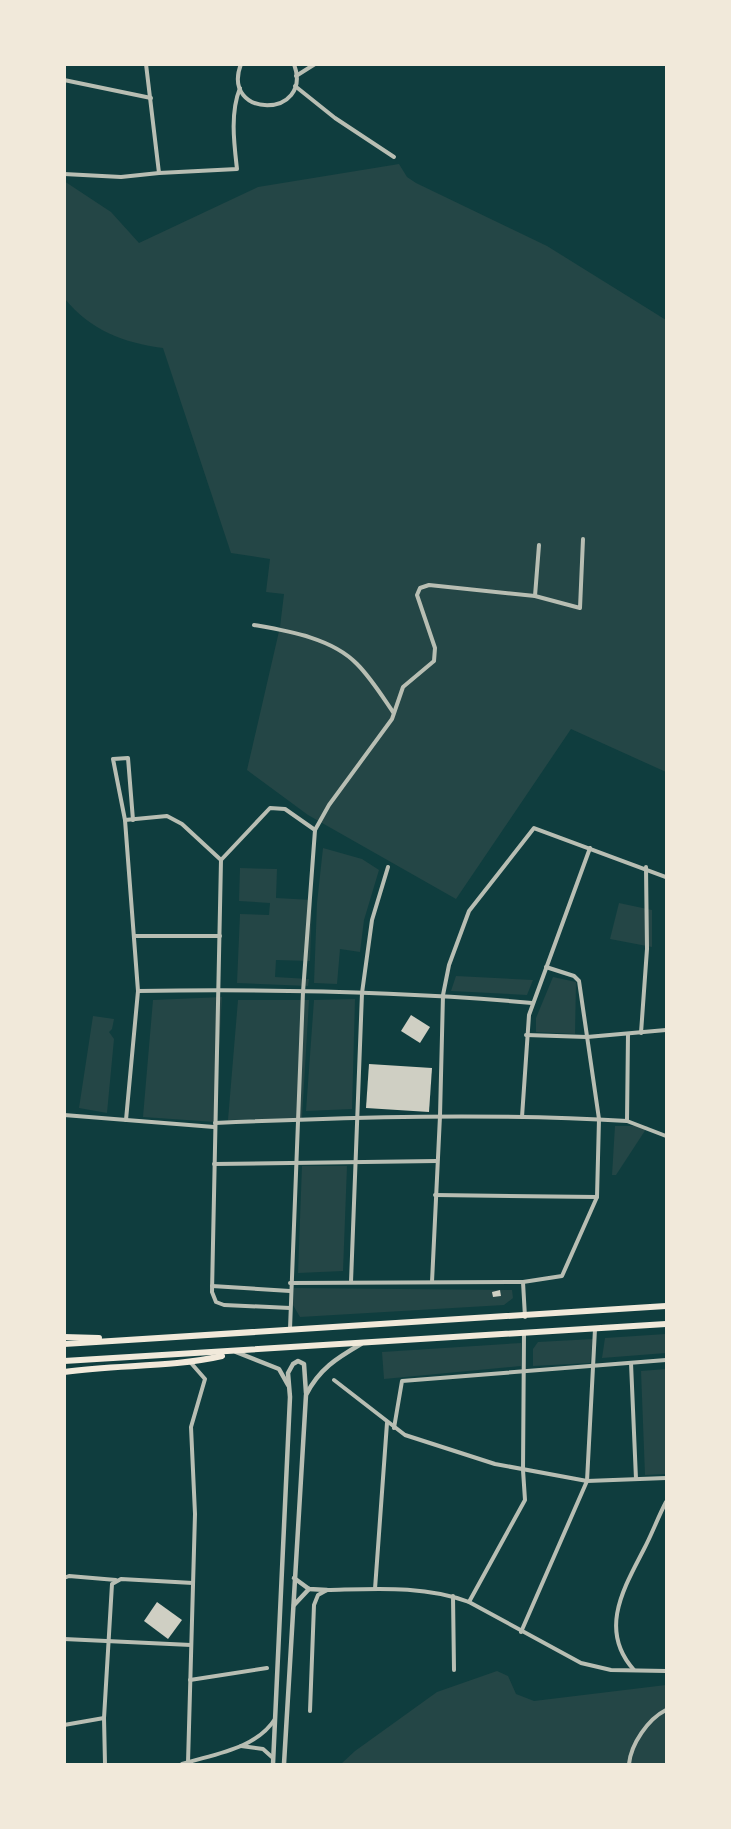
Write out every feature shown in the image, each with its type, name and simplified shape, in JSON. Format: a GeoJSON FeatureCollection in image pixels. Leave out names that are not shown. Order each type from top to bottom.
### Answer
{"type":"FeatureCollection","features":[{"type":"Feature","properties":{"kind":"highway"},"geometry":{"type":"LineString","coordinates":[[64,1344],[525,1317],[666,1306]]}},
{"type":"Feature","properties":{"kind":"highway"},"geometry":{"type":"LineString","coordinates":[[64,1361],[666,1324]]}},
{"type":"Feature","properties":{"kind":"highway"},"geometry":{"type":"LineString","coordinates":[[64,1337],[118,1340]]}},
{"type":"Feature","properties":{"kind":"highway"},"geometry":{"type":"LineString","coordinates":[[64,1370],[191,1363],[236,1352]]}},
{"type":"Feature","properties":{"kind":"street"},"geometry":{"type":"LineString","coordinates":[[146,64],[159,173]]}},
{"type":"Feature","properties":{"kind":"street"},"geometry":{"type":"LineString","coordinates":[[64,174],[121,177],[237,169],[233,132],[236,98],[240,88],[239,64]]}},
{"type":"Feature","properties":{"kind":"street"},"geometry":{"type":"LineString","coordinates":[[240,88],[253,103],[268,106],[286,99],[295,86],[294,64]]}},
{"type":"Feature","properties":{"kind":"street"},"geometry":{"type":"LineString","coordinates":[[296,76],[315,64]]}},
{"type":"Feature","properties":{"kind":"street"},"geometry":{"type":"LineString","coordinates":[[64,80],[151,98]]}},
{"type":"Feature","properties":{"kind":"street"},"geometry":{"type":"LineString","coordinates":[[295,86],[335,118],[394,157]]}},
{"type":"Feature","properties":{"kind":"street"},"geometry":{"type":"LineString","coordinates":[[290,1329],[290,1282],[303,992],[315,830],[329,805],[392,719],[403,687],[432,663],[436,654],[417,595],[422,586],[535,596],[580,608],[583,539]]}},
{"type":"Feature","properties":{"kind":"street"},"geometry":{"type":"LineString","coordinates":[[535,596],[539,545]]}},
{"type":"Feature","properties":{"kind":"street"},"geometry":{"type":"LineString","coordinates":[[254,625],[302,636],[342,652],[359,665],[393,712]]}},
{"type":"Feature","properties":{"kind":"street"},"geometry":{"type":"LineString","coordinates":[[126,1120],[138,991],[125,820],[113,759],[128,758],[133,820]]}},
{"type":"Feature","properties":{"kind":"street"},"geometry":{"type":"LineString","coordinates":[[290,1308],[221,1305],[214,1299],[212,1286],[214,1125],[221,860],[270,808],[285,809],[315,830]]}},
{"type":"Feature","properties":{"kind":"street"},"geometry":{"type":"LineString","coordinates":[[125,820],[167,816],[182,824],[221,860]]}},
{"type":"Feature","properties":{"kind":"street"},"geometry":{"type":"LineString","coordinates":[[432,1282],[443,995],[449,965],[465,919],[534,828],[646,867],[666,877]]}},
{"type":"Feature","properties":{"kind":"street"},"geometry":{"type":"LineString","coordinates":[[522,1117],[526,1035],[532,1004],[590,848]]}},
{"type":"Feature","properties":{"kind":"street"},"geometry":{"type":"LineString","coordinates":[[351,1282],[362,993],[372,920],[388,867]]}},
{"type":"Feature","properties":{"kind":"street"},"geometry":{"type":"LineString","coordinates":[[641,1033],[647,950],[646,867]]}},
{"type":"Feature","properties":{"kind":"street"},"geometry":{"type":"LineString","coordinates":[[134,936],[220,936]]}},
{"type":"Feature","properties":{"kind":"street"},"geometry":{"type":"LineString","coordinates":[[290,1282],[523,1281],[562,1276],[597,1197],[599,1119],[579,981],[574,976],[546,967]]}},
{"type":"Feature","properties":{"kind":"street"},"geometry":{"type":"LineString","coordinates":[[138,991],[218,990],[443,995],[532,1004]]}},
{"type":"Feature","properties":{"kind":"street"},"geometry":{"type":"LineString","coordinates":[[526,1035],[587,1037],[666,1030]]}},
{"type":"Feature","properties":{"kind":"street"},"geometry":{"type":"LineString","coordinates":[[627,1121],[628,1034]]}},
{"type":"Feature","properties":{"kind":"street"},"geometry":{"type":"LineString","coordinates":[[64,1115],[214,1125],[358,1117],[599,1119],[627,1121],[666,1136]]}},
{"type":"Feature","properties":{"kind":"street"},"geometry":{"type":"LineString","coordinates":[[214,1164],[437,1161]]}},
{"type":"Feature","properties":{"kind":"street"},"geometry":{"type":"LineString","coordinates":[[435,1196],[597,1197]]}},
{"type":"Feature","properties":{"kind":"street"},"geometry":{"type":"LineString","coordinates":[[523,1281],[525,1317]]}},
{"type":"Feature","properties":{"kind":"street"},"geometry":{"type":"LineString","coordinates":[[212,1286],[290,1291]]}},
{"type":"Feature","properties":{"kind":"street"},"geometry":{"type":"LineString","coordinates":[[521,1632],[587,1481],[595,1329]]}},
{"type":"Feature","properties":{"kind":"street"},"geometry":{"type":"LineString","coordinates":[[469,1602],[525,1500],[523,1470],[524,1332]]}},
{"type":"Feature","properties":{"kind":"street"},"geometry":{"type":"LineString","coordinates":[[306,1395],[314,1379],[329,1363],[362,1343]]}},
{"type":"Feature","properties":{"kind":"street"},"geometry":{"type":"LineString","coordinates":[[236,1352],[279,1370],[289,1387]]}},
{"type":"Feature","properties":{"kind":"street"},"geometry":{"type":"LineString","coordinates":[[394,1428],[402,1381],[666,1360]]}},
{"type":"Feature","properties":{"kind":"street"},"geometry":{"type":"LineString","coordinates":[[273,1761],[288,1373],[293,1364],[298,1361],[304,1364],[307,1374],[284,1764]]}},
{"type":"Feature","properties":{"kind":"street"},"geometry":{"type":"LineString","coordinates":[[188,1763],[195,1491],[191,1426],[205,1379],[191,1363]]}},
{"type":"Feature","properties":{"kind":"street"},"geometry":{"type":"LineString","coordinates":[[631,1363],[636,1479]]}},
{"type":"Feature","properties":{"kind":"street"},"geometry":{"type":"LineString","coordinates":[[334,1380],[394,1428],[410,1437],[523,1470],[587,1481],[666,1478]]}},
{"type":"Feature","properties":{"kind":"street"},"geometry":{"type":"LineString","coordinates":[[375,1590],[387,1422]]}},
{"type":"Feature","properties":{"kind":"street"},"geometry":{"type":"LineString","coordinates":[[634,1671],[620,1646],[617,1608],[623,1588],[666,1502]]}},
{"type":"Feature","properties":{"kind":"street"},"geometry":{"type":"LineString","coordinates":[[64,1578],[69,1576],[193,1583]]}},
{"type":"Feature","properties":{"kind":"street"},"geometry":{"type":"LineString","coordinates":[[294,1578],[309,1589],[375,1590],[453,1596],[469,1602],[581,1663],[611,1670],[666,1671]]}},
{"type":"Feature","properties":{"kind":"street"},"geometry":{"type":"LineString","coordinates":[[105,1764],[104,1718],[111,1586],[117,1580]]}},
{"type":"Feature","properties":{"kind":"street"},"geometry":{"type":"LineString","coordinates":[[292,1607],[299,1596],[309,1589]]}},
{"type":"Feature","properties":{"kind":"street"},"geometry":{"type":"LineString","coordinates":[[310,1712],[314,1605],[318,1595],[327,1590]]}},
{"type":"Feature","properties":{"kind":"street"},"geometry":{"type":"LineString","coordinates":[[453,1596],[454,1670]]}},
{"type":"Feature","properties":{"kind":"street"},"geometry":{"type":"LineString","coordinates":[[64,1639],[191,1645]]}},
{"type":"Feature","properties":{"kind":"street"},"geometry":{"type":"LineString","coordinates":[[190,1680],[267,1668]]}},
{"type":"Feature","properties":{"kind":"street"},"geometry":{"type":"LineString","coordinates":[[629,1764],[636,1743],[652,1721],[666,1710]]}},
{"type":"Feature","properties":{"kind":"street"},"geometry":{"type":"LineString","coordinates":[[64,1725],[104,1718]]}},
{"type":"Feature","properties":{"kind":"street"},"geometry":{"type":"LineString","coordinates":[[182,1764],[240,1746],[262,1735],[275,1719]]}},
{"type":"Feature","properties":{"kind":"street"},"geometry":{"type":"LineString","coordinates":[[240,1746],[263,1749],[273,1761]]}},
{"type":"Feature","properties":{"kind":"shaded area"},"geometry":{"type":"Polygon","coordinates":[[[399,164],[407,177],[416,183],[547,246],[666,320],[666,772],[571,729],[456,899],[308,815],[247,770],[280,627],[284,594],[266,592],[270,559],[231,553],[163,348],[135,343],[97,327],[85,319],[65,299],[64,181],[111,212],[139,243],[258,187],[399,164]]]}},
{"type":"Feature","properties":{"kind":"shaded area"},"geometry":{"type":"Polygon","coordinates":[[[323,848],[362,859],[379,870],[364,920],[360,952],[340,949],[337,984],[314,983],[317,903],[323,848]]]}},
{"type":"Feature","properties":{"kind":"shaded area"},"geometry":{"type":"Polygon","coordinates":[[[240,868],[277,869],[276,898],[312,900],[310,961],[276,960],[275,977],[309,979],[308,986],[237,983],[240,914],[269,915],[270,903],[239,901],[240,868]]]}},
{"type":"Feature","properties":{"kind":"shaded area"},"geometry":{"type":"Polygon","coordinates":[[[619,903],[652,910],[652,947],[610,939],[619,903]]]}},
{"type":"Feature","properties":{"kind":"shaded area"},"geometry":{"type":"Polygon","coordinates":[[[456,976],[533,980],[527,995],[451,991],[456,976]]]}},
{"type":"Feature","properties":{"kind":"shaded area"},"geometry":{"type":"Polygon","coordinates":[[[553,977],[576,982],[575,1034],[536,1032],[536,1018],[553,977]]]}},
{"type":"Feature","properties":{"kind":"shaded area"},"geometry":{"type":"Polygon","coordinates":[[[222,997],[215,1122],[143,1117],[153,1000],[222,997]]]}},
{"type":"Feature","properties":{"kind":"shaded area"},"geometry":{"type":"Polygon","coordinates":[[[355,999],[352,1109],[306,1111],[314,1000],[355,999]]]}},
{"type":"Feature","properties":{"kind":"shaded area"},"geometry":{"type":"Polygon","coordinates":[[[238,1000],[309,1000],[302,1118],[228,1120],[238,1000]]]}},
{"type":"Feature","properties":{"kind":"shaded area"},"geometry":{"type":"Polygon","coordinates":[[[93,1016],[114,1019],[109,1032],[114,1039],[107,1113],[79,1108],[93,1016]]]}},
{"type":"Feature","properties":{"kind":"shaded area"},"geometry":{"type":"Polygon","coordinates":[[[615,1126],[648,1126],[616,1175],[612,1175],[615,1126]]]}},
{"type":"Feature","properties":{"kind":"shaded area"},"geometry":{"type":"Polygon","coordinates":[[[302,1166],[347,1166],[343,1271],[298,1273],[302,1166]]]}},
{"type":"Feature","properties":{"kind":"shaded area"},"geometry":{"type":"Polygon","coordinates":[[[294,1288],[512,1290],[513,1298],[504,1305],[300,1317],[293,1305],[294,1288]]]}},
{"type":"Feature","properties":{"kind":"shaded area"},"geometry":{"type":"Polygon","coordinates":[[[666,1334],[666,1353],[602,1358],[605,1338],[666,1334]]]}},
{"type":"Feature","properties":{"kind":"shaded area"},"geometry":{"type":"Polygon","coordinates":[[[593,1339],[590,1363],[533,1366],[533,1349],[538,1342],[593,1339]]]}},
{"type":"Feature","properties":{"kind":"shaded area"},"geometry":{"type":"Polygon","coordinates":[[[521,1343],[521,1366],[384,1379],[382,1352],[521,1343]]]}},
{"type":"Feature","properties":{"kind":"shaded area"},"geometry":{"type":"Polygon","coordinates":[[[666,1369],[666,1474],[645,1475],[641,1371],[666,1369]]]}},
{"type":"Feature","properties":{"kind":"shaded area"},"geometry":{"type":"Polygon","coordinates":[[[497,1671],[508,1676],[516,1694],[534,1701],[666,1685],[666,1764],[341,1764],[355,1751],[437,1692],[497,1671]]]}},
{"type":"Feature","properties":{"kind":"building"},"geometry":{"type":"Polygon","coordinates":[[[411,1015],[430,1027],[420,1043],[401,1031],[411,1015]]]}},
{"type":"Feature","properties":{"kind":"building"},"geometry":{"type":"Polygon","coordinates":[[[369,1064],[432,1068],[429,1112],[366,1108],[369,1064]]]}},
{"type":"Feature","properties":{"kind":"building"},"geometry":{"type":"Polygon","coordinates":[[[500,1290],[501,1296],[493,1297],[492,1292],[500,1290]]]}},
{"type":"Feature","properties":{"kind":"building"},"geometry":{"type":"Polygon","coordinates":[[[157,1602],[182,1620],[168,1639],[144,1621],[157,1602]]]}}]}
